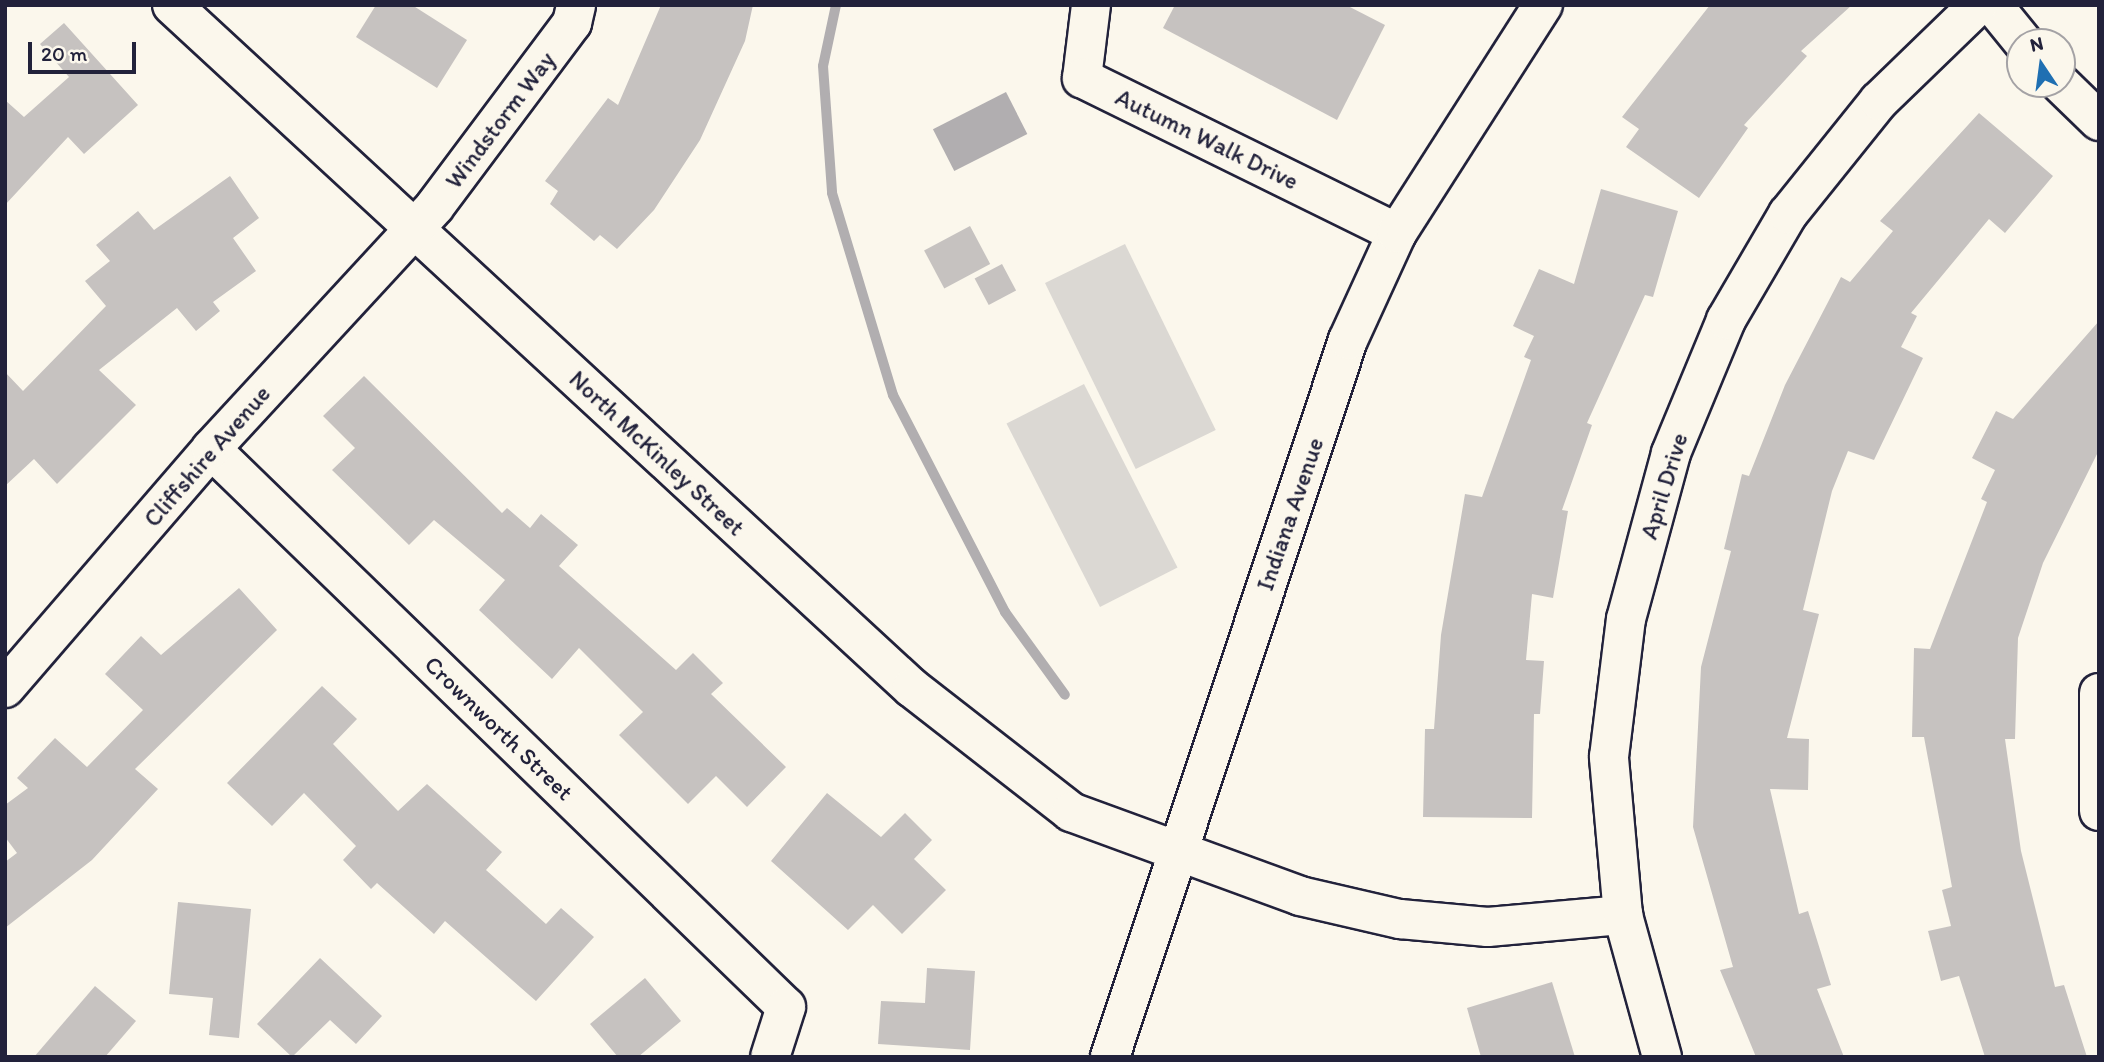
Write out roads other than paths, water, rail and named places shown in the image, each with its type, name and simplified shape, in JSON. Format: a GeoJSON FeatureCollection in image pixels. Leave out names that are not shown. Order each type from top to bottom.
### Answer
{"type":"FeatureCollection","features":[{"type":"Feature","properties":{"kind":"street","name":"North McKinley Street"},"geometry":{"type":"LineString","coordinates":[[172,5],[912,688],[1071,812],[1300,896],[1400,919],[1489,927],[1623,915]]}},
{"type":"Feature","properties":{"kind":"street","name":"Windstorm Way"},"geometry":{"type":"LineString","coordinates":[[412,228],[572,23],[576,5]]}},
{"type":"Feature","properties":{"kind":"street","name":"Autumn Walk Drive"},"geometry":{"type":"LineString","coordinates":[[1091,5],[1082,78],[1397,233]]}},
{"type":"Feature","properties":{"kind":"street","name":"Indiana Avenue"},"geometry":{"type":"LineString","coordinates":[[1110,1057],[1348,340],[1397,233],[1543,5]]}},
{"type":"Feature","properties":{"kind":"street","name":"April Drive"},"geometry":{"type":"LineString","coordinates":[[1662,1057],[1623,915],[1609,757],[1626,619],[1671,453],[1726,320],[1788,214],[1879,101],[1978,5]]}},
{"type":"Feature","properties":{"kind":"street"},"geometry":{"type":"LineString","coordinates":[[1993,5],[2012,28]]}},
{"type":"Feature","properties":{"kind":"street"},"geometry":{"type":"LineString","coordinates":[[2075,98],[2099,121]]}},
{"type":"Feature","properties":{"kind":"street","name":"Cliffshire Avenue"},"geometry":{"type":"LineString","coordinates":[[5,688],[211,449],[412,228]]}},
{"type":"Feature","properties":{"kind":"street","name":"Crownworth Street"},"geometry":{"type":"LineString","coordinates":[[211,449],[786,1007],[770,1057]]}},
{"type":"Feature","properties":{"kind":"street"},"geometry":{"type":"LineString","coordinates":[[2099,693],[2099,811]]}},
{"type":"Feature","properties":{"kind":"waterway"},"geometry":{"type":"LineString","coordinates":[[836,5],[823,66],[832,193],[893,395],[1005,612],[1065,695]]}}]}
